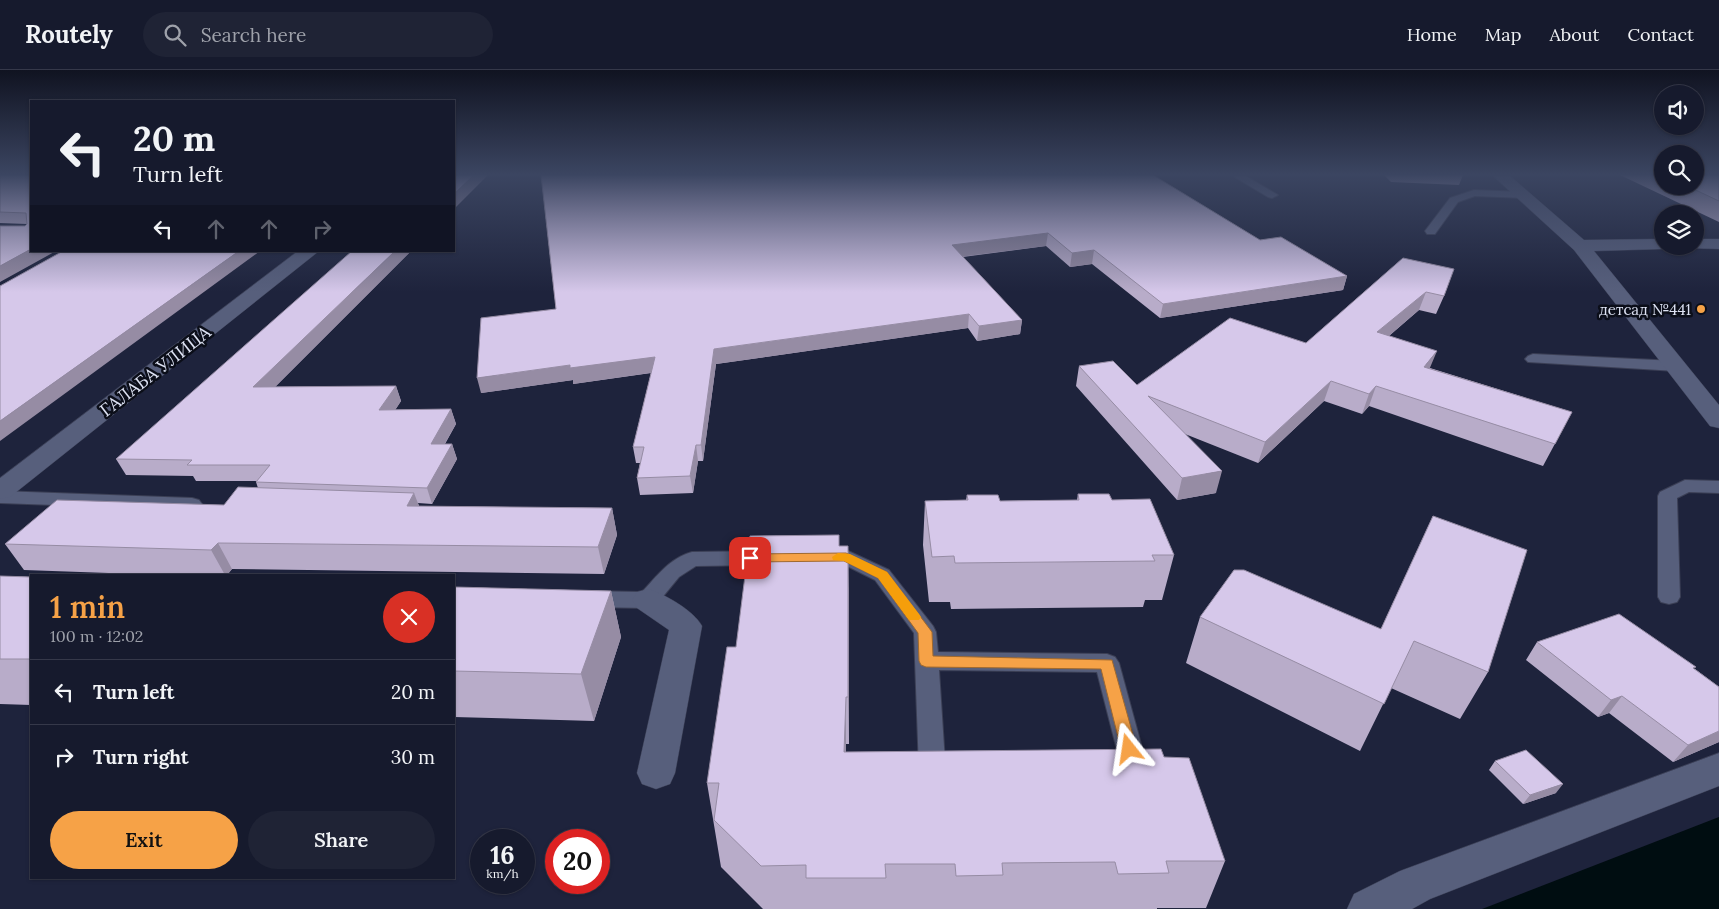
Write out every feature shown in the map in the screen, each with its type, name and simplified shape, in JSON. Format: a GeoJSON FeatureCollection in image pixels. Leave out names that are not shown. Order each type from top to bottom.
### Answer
{"type":"FeatureCollection","features":[{"type":"Feature","properties":{"kind":"street"},"geometry":{"type":"LineString","coordinates":[[1546,214],[1580,246],[1719,421]]}},
{"type":"Feature","properties":{"kind":"street"},"geometry":{"type":"LineString","coordinates":[[1580,246],[1654,244]]}},
{"type":"Feature","properties":{"kind":"street"},"geometry":{"type":"LineString","coordinates":[[1704,244],[1719,244]]}},
{"type":"Feature","properties":{"kind":"street","name":"ГАЛАБА УЛИЦА"},"geometry":{"type":"LineString","coordinates":[[0,491],[309,252]]}},
{"type":"Feature","properties":{"kind":"street"},"geometry":{"type":"LineString","coordinates":[[648,600],[686,626],[656,773]]}},
{"type":"Feature","properties":{"kind":"street"},"geometry":{"type":"LineString","coordinates":[[1369,909],[1415,885],[1719,769]]}},
{"type":"Feature","properties":{"kind":"lane"},"geometry":{"type":"LineString","coordinates":[[1431,231],[1443,214]]}},
{"type":"Feature","properties":{"kind":"lane"},"geometry":{"type":"LineString","coordinates":[[1533,359],[1676,366]]}},
{"type":"Feature","properties":{"kind":"lane"},"geometry":{"type":"LineString","coordinates":[[1669,597],[1667,496],[1685,486],[1719,487]]}},
{"type":"Feature","properties":{"kind":"lane"},"geometry":{"type":"LineString","coordinates":[[0,498],[209,504]]}},
{"type":"Feature","properties":{"kind":"lane"},"geometry":{"type":"LineString","coordinates":[[570,599],[648,600],[672,572],[692,559],[846,557],[882,575],[925,632],[932,770],[961,770]]}},
{"type":"Feature","properties":{"kind":"lane"},"geometry":{"type":"LineString","coordinates":[[926,661],[1107,663],[1134,766],[1105,766]]}},
{"type":"Feature","properties":{"kind":"shaded area"},"geometry":{"type":"Polygon","coordinates":[[[1719,817],[1719,909],[1482,909],[1719,817]]]}},
{"type":"Feature","properties":{"kind":"building"},"geometry":{"type":"Polygon","coordinates":[[[26,214],[30,214],[30,250],[0,266],[0,226],[25,226],[27,224],[26,214]]]}},
{"type":"Feature","properties":{"kind":"building"},"geometry":{"type":"Polygon","coordinates":[[[545,214],[1217,214],[1260,240],[1281,237],[1347,276],[1163,304],[1094,250],[1072,253],[1048,233],[952,245],[1022,320],[979,326],[969,314],[714,349],[701,445],[696,445],[690,476],[637,478],[644,447],[633,447],[655,357],[570,368],[570,365],[477,378],[481,318],[556,309],[545,214]]]}},
{"type":"Feature","properties":{"kind":"building"},"geometry":{"type":"Polygon","coordinates":[[[61,252],[238,252],[0,421],[0,286],[61,252]]]}},
{"type":"Feature","properties":{"kind":"building"},"geometry":{"type":"Polygon","coordinates":[[[351,252],[394,252],[253,387],[396,386],[379,410],[451,409],[431,444],[452,444],[427,488],[256,482],[270,465],[187,465],[192,460],[116,459],[351,252]]]}},
{"type":"Feature","properties":{"kind":"building"},"geometry":{"type":"Polygon","coordinates":[[[1403,258],[1454,269],[1444,296],[1426,292],[1377,332],[1437,351],[1424,367],[1572,412],[1555,444],[1376,386],[1369,394],[1331,381],[1265,442],[1148,396],[1222,471],[1182,478],[1079,366],[1113,361],[1137,385],[1230,318],[1306,343],[1403,258]]]}},
{"type":"Feature","properties":{"kind":"building"},"geometry":{"type":"Polygon","coordinates":[[[238,487],[414,493],[407,506],[612,508],[598,547],[218,543],[211,550],[5,544],[57,500],[224,505],[238,487]]]}},
{"type":"Feature","properties":{"kind":"building"},"geometry":{"type":"Polygon","coordinates":[[[1078,494],[1109,494],[1112,500],[1150,499],[1174,555],[1152,555],[1155,561],[955,563],[954,556],[932,557],[925,501],[968,500],[967,495],[998,495],[1000,501],[1079,500],[1078,494]]]}},
{"type":"Feature","properties":{"kind":"building"},"geometry":{"type":"Polygon","coordinates":[[[1433,516],[1527,550],[1488,672],[1414,641],[1384,704],[1200,617],[1234,570],[1244,570],[1381,629],[1433,516]]]}},
{"type":"Feature","properties":{"kind":"building"},"geometry":{"type":"Polygon","coordinates":[[[839,535],[839,546],[848,546],[848,697],[846,697],[844,752],[1161,749],[1164,757],[1189,758],[1225,861],[1166,861],[1169,873],[1118,874],[1115,862],[1002,863],[1003,875],[956,876],[955,864],[885,864],[886,878],[806,878],[806,865],[761,866],[714,820],[719,783],[707,783],[727,647],[736,647],[750,536],[839,535]]]}},
{"type":"Feature","properties":{"kind":"building"},"geometry":{"type":"Polygon","coordinates":[[[0,576],[30,577],[30,659],[0,659],[0,576]]]}},
{"type":"Feature","properties":{"kind":"building"},"geometry":{"type":"Polygon","coordinates":[[[455,587],[611,591],[581,674],[455,671],[455,587]]]}},
{"type":"Feature","properties":{"kind":"building"},"geometry":{"type":"Polygon","coordinates":[[[1619,614],[1696,667],[1693,668],[1719,687],[1719,731],[1688,745],[1622,696],[1611,700],[1537,642],[1619,614]]]}},
{"type":"Feature","properties":{"kind":"building"},"geometry":{"type":"Polygon","coordinates":[[[1526,750],[1563,784],[1530,795],[1495,761],[1526,750]]]}},
{"type":"Feature","properties":{"kind":"slow traffic"},"geometry":{"type":"LineString","coordinates":[[838,557],[846,557],[882,575],[914,617]]}},
{"type":"Feature","properties":{"kind":"place","name":"детсад №441"},"geometry":{"type":"Point","coordinates":[1701,309]}},
{"type":"Feature","properties":{"kind":"route"},"geometry":{"type":"LineString","coordinates":[[750,558],[846,557],[882,575],[925,632],[926,661],[1107,663],[1129,749]]}}]}
